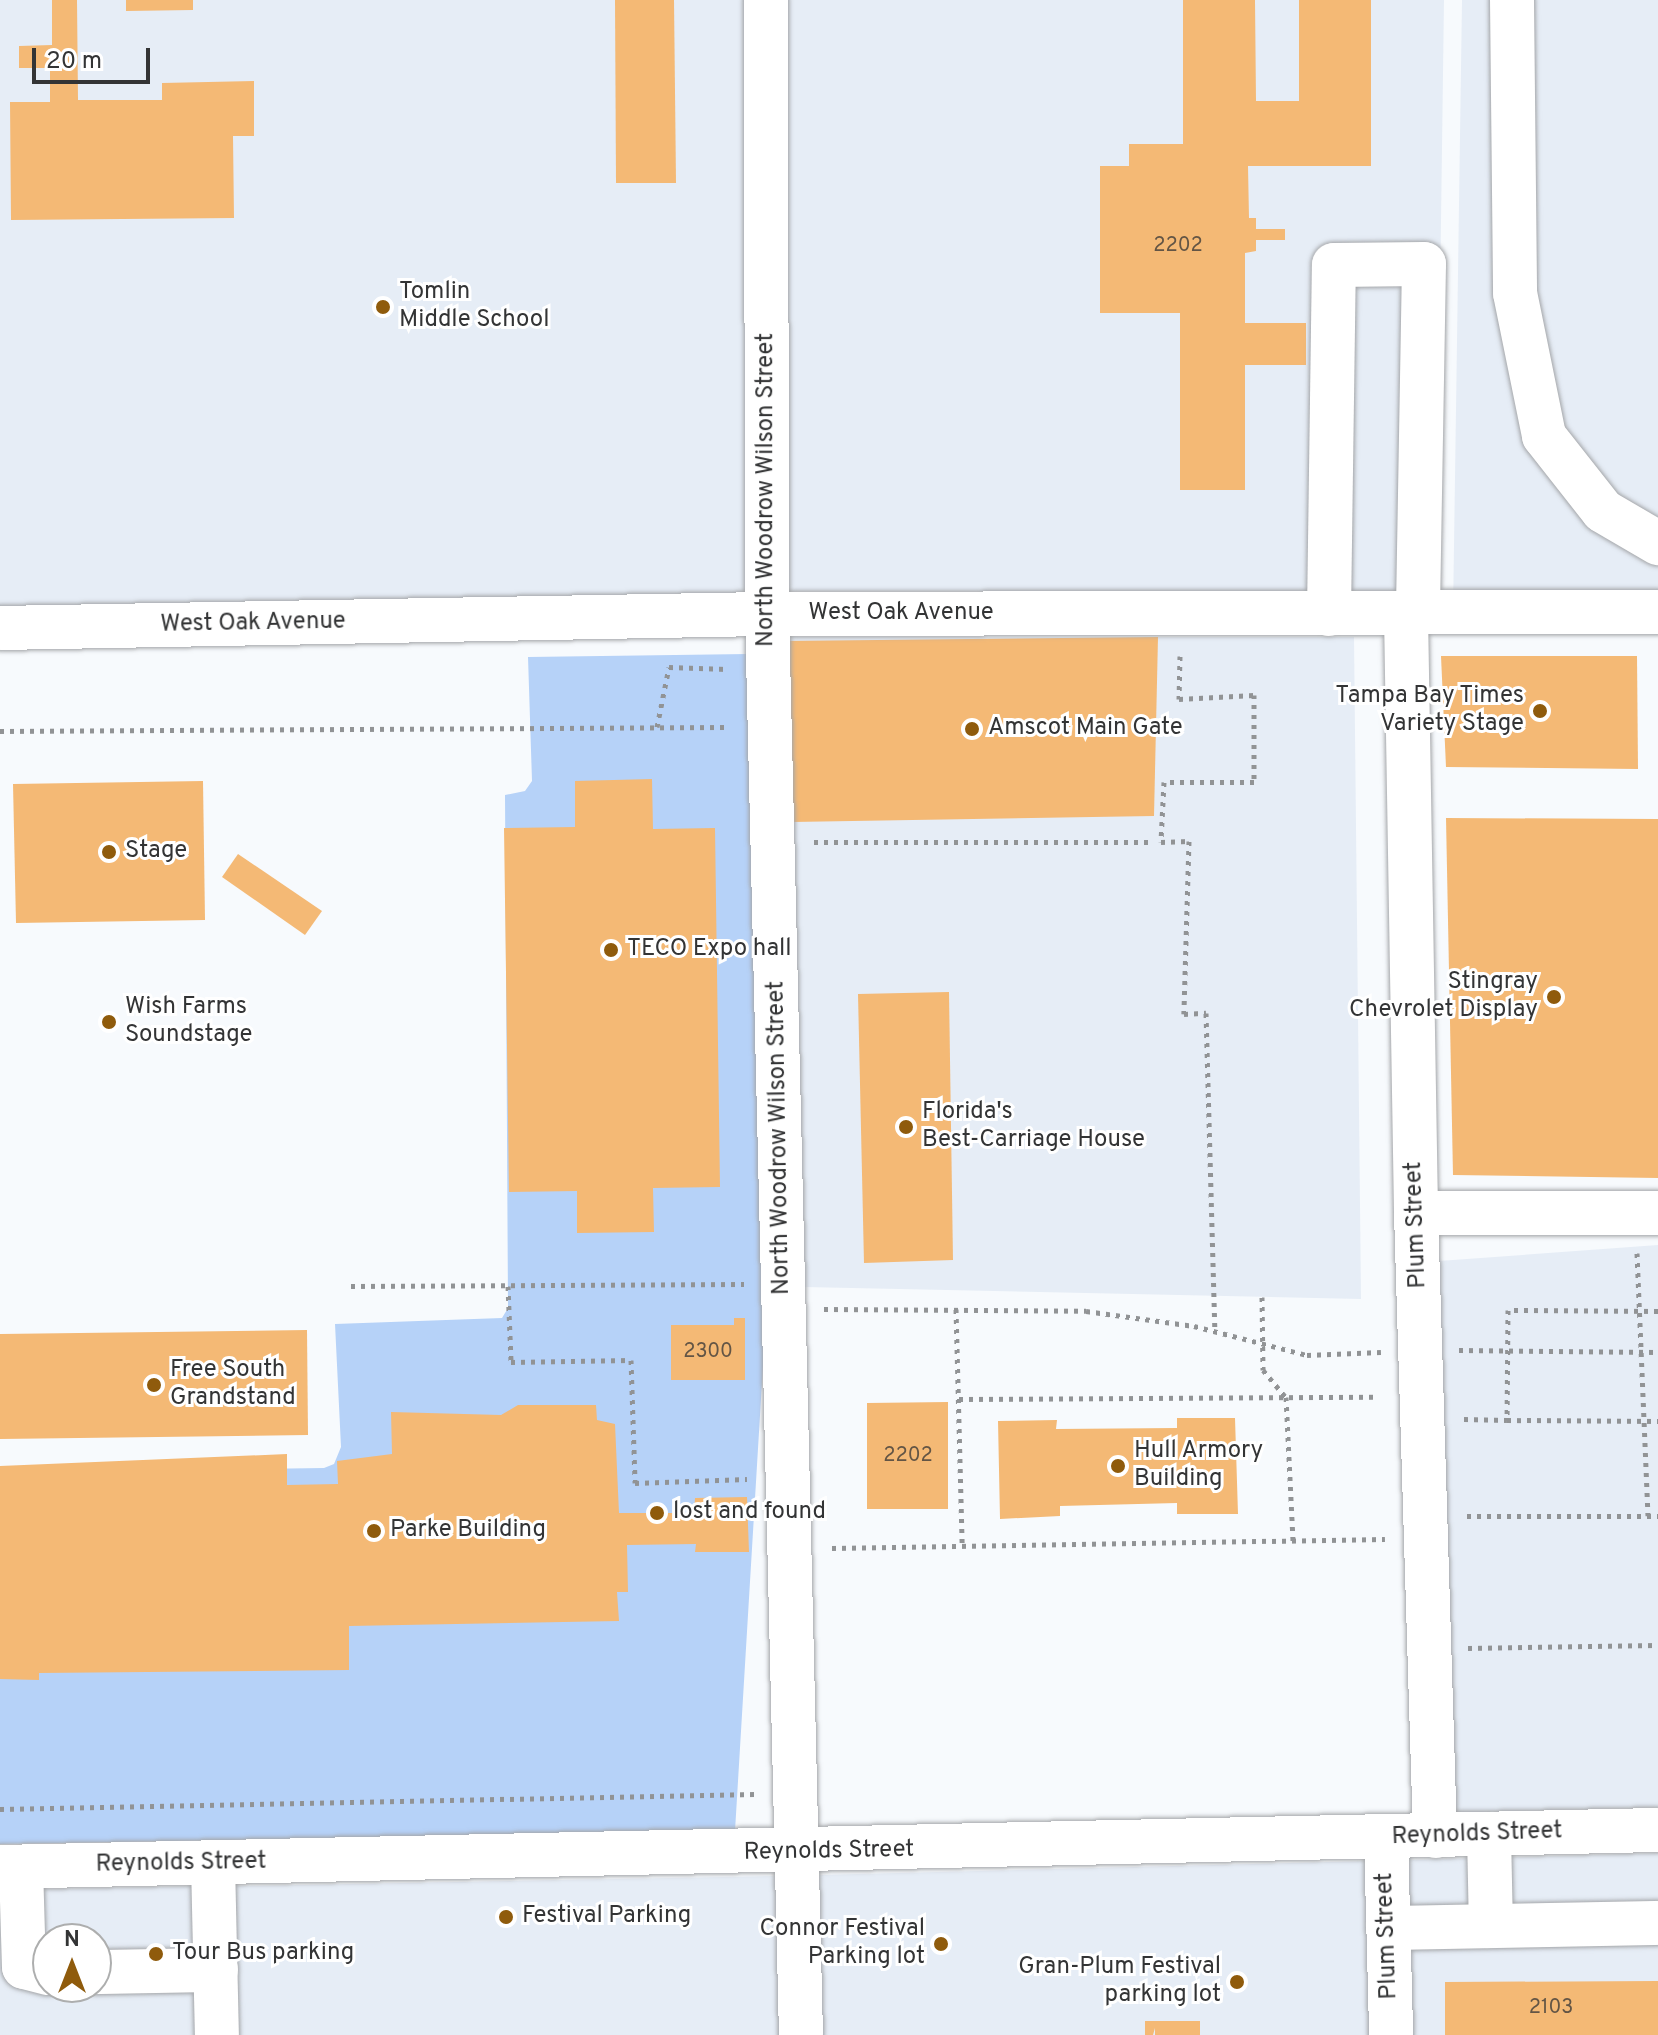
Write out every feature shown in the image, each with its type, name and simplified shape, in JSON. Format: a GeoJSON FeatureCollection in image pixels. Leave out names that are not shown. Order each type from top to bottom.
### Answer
{"type":"FeatureCollection","features":[{"type":"Feature","properties":{"kind":"street","name":"North Woodrow Wilson Street"},"geometry":{"type":"LineString","coordinates":[[766,0],[767,614],[801,2035]]}},
{"type":"Feature","properties":{"kind":"street"},"geometry":{"type":"LineString","coordinates":[[1512,0],[1515,293],[1544,436],[1603,511],[1658,543]]}},
{"type":"Feature","properties":{"kind":"street","name":"Plum Street"},"geometry":{"type":"LineString","coordinates":[[1329,614],[1334,265],[1424,264],[1412,614],[1416,1213],[1435,1836]]}},
{"type":"Feature","properties":{"kind":"street","name":"West Oak Avenue"},"geometry":{"type":"LineString","coordinates":[[0,628],[767,614],[1658,612]]}},
{"type":"Feature","properties":{"kind":"street"},"geometry":{"type":"LineString","coordinates":[[1416,1213],[1647,1213]]}},
{"type":"Feature","properties":{"kind":"street","name":"Reynolds Street"},"geometry":{"type":"LineString","coordinates":[[11,1867],[797,1853],[1658,1830]]}},
{"type":"Feature","properties":{"kind":"street"},"geometry":{"type":"LineString","coordinates":[[1489,1834],[1491,1926]]}},
{"type":"Feature","properties":{"kind":"street","name":"Plum Street"},"geometry":{"type":"LineString","coordinates":[[1386,1838],[1391,2035]]}},
{"type":"Feature","properties":{"kind":"street"},"geometry":{"type":"LineString","coordinates":[[213,1863],[217,2035]]}},
{"type":"Feature","properties":{"kind":"street"},"geometry":{"type":"LineString","coordinates":[[11,1867],[24,1967],[32,1969]]}},
{"type":"Feature","properties":{"kind":"street"},"geometry":{"type":"LineString","coordinates":[[1388,1928],[1658,1923]]}},
{"type":"Feature","properties":{"kind":"street"},"geometry":{"type":"LineString","coordinates":[[112,1972],[216,1970]]}},
{"type":"Feature","properties":{"kind":"path"},"geometry":{"type":"LineString","coordinates":[[1180,652],[1179,699],[1254,695],[1254,782],[1164,782],[1161,842],[1189,841],[1184,1014],[1206,1013],[1215,1332]]}},
{"type":"Feature","properties":{"kind":"path"},"geometry":{"type":"LineString","coordinates":[[657,727],[669,667],[737,670]]}},
{"type":"Feature","properties":{"kind":"path"},"geometry":{"type":"LineString","coordinates":[[0,731],[741,727]]}},
{"type":"Feature","properties":{"kind":"path"},"geometry":{"type":"LineString","coordinates":[[774,842],[1149,842]]}},
{"type":"Feature","properties":{"kind":"path"},"geometry":{"type":"LineString","coordinates":[[1647,1213],[1639,1311],[1648,1516]]}},
{"type":"Feature","properties":{"kind":"path"},"geometry":{"type":"LineString","coordinates":[[351,1286],[752,1284],[753,1309],[1086,1311],[1215,1332],[1307,1355],[1508,1349],[1658,1352]]}},
{"type":"Feature","properties":{"kind":"path"},"geometry":{"type":"LineString","coordinates":[[508,1286],[511,1362],[631,1360],[635,1483],[757,1479]]}},
{"type":"Feature","properties":{"kind":"path"},"geometry":{"type":"LineString","coordinates":[[1262,1297],[1263,1370],[1286,1397],[1293,1541]]}},
{"type":"Feature","properties":{"kind":"path"},"geometry":{"type":"LineString","coordinates":[[956,1309],[962,1546]]}},
{"type":"Feature","properties":{"kind":"path"},"geometry":{"type":"LineString","coordinates":[[1507,1420],[1508,1310],[1658,1311]]}},
{"type":"Feature","properties":{"kind":"path"},"geometry":{"type":"LineString","coordinates":[[959,1399],[1377,1396],[1422,1418],[1658,1421]]}},
{"type":"Feature","properties":{"kind":"path"},"geometry":{"type":"LineString","coordinates":[[790,1550],[1466,1537],[1466,1516],[1658,1516]]}},
{"type":"Feature","properties":{"kind":"path"},"geometry":{"type":"LineString","coordinates":[[1467,1632],[1467,1648],[1658,1645]]}},
{"type":"Feature","properties":{"kind":"path"},"geometry":{"type":"LineString","coordinates":[[0,1809],[764,1794]]}},
{"type":"Feature","properties":{"kind":"shaded area","name":"Tomlin Middle School"},"geometry":{"type":"Polygon","coordinates":[[[0,0],[766,0],[767,614],[0,630],[0,0]]]}},
{"type":"Feature","properties":{"kind":"shaded area"},"geometry":{"type":"Polygon","coordinates":[[[787,0],[1444,0],[1436,591],[787,591],[787,0]]]}},
{"type":"Feature","properties":{"kind":"shaded area"},"geometry":{"type":"Polygon","coordinates":[[[1462,0],[1658,0],[1658,612],[1453,614],[1462,0]]]}},
{"type":"Feature","properties":{"kind":"shaded area"},"geometry":{"type":"Polygon","coordinates":[[[788,637],[1354,637],[1361,1299],[804,1287],[788,637]]]}},
{"type":"Feature","properties":{"kind":"shaded area"},"geometry":{"type":"Polygon","coordinates":[[[748,654],[764,1349],[735,1831],[0,1844],[0,1473],[324,1468],[334,1464],[341,1447],[335,1324],[502,1318],[508,1308],[505,795],[525,791],[532,781],[528,657],[748,654]]]}},
{"type":"Feature","properties":{"kind":"shaded area"},"geometry":{"type":"Polygon","coordinates":[[[1658,1245],[1658,1807],[1445,1813],[1439,1261],[1658,1245]]]}},
{"type":"Feature","properties":{"kind":"shaded area"},"geometry":{"type":"Polygon","coordinates":[[[1658,1853],[1658,2035],[1411,2035],[1407,1860],[1658,1853]]]}},
{"type":"Feature","properties":{"kind":"shaded area"},"geometry":{"type":"Polygon","coordinates":[[[1366,1861],[1370,2035],[821,2035],[818,1875],[1366,1861]]]}},
{"type":"Feature","properties":{"kind":"shaded area","name":"Festival Parking"},"geometry":{"type":"Polygon","coordinates":[[[777,1876],[781,2035],[238,2035],[234,1886],[777,1876]]]}},
{"type":"Feature","properties":{"kind":"shaded area","name":"Tour Bus parking"},"geometry":{"type":"Polygon","coordinates":[[[193,1886],[197,2035],[0,2035],[0,1890],[193,1886]]]}},
{"type":"Feature","properties":{"kind":"building"},"geometry":{"type":"Polygon","coordinates":[[[52,0],[77,0],[78,100],[162,100],[162,83],[254,81],[254,136],[233,136],[234,218],[11,220],[10,102],[50,102],[50,68],[19,68],[19,46],[52,45],[52,0]]]}},
{"type":"Feature","properties":{"kind":"building"},"geometry":{"type":"Polygon","coordinates":[[[126,0],[193,0],[193,10],[126,11],[126,0]]]}},
{"type":"Feature","properties":{"kind":"building"},"geometry":{"type":"Polygon","coordinates":[[[615,0],[674,0],[676,183],[616,183],[615,0]]]}},
{"type":"Feature","properties":{"kind":"building"},"geometry":{"type":"Polygon","coordinates":[[[1183,0],[1255,0],[1256,101],[1299,101],[1299,0],[1371,0],[1371,166],[1248,166],[1249,218],[1256,218],[1256,229],[1285,229],[1285,240],[1256,240],[1256,251],[1245,253],[1245,323],[1306,323],[1306,365],[1245,365],[1245,490],[1180,490],[1180,313],[1100,313],[1100,166],[1129,166],[1129,144],[1183,144],[1183,0]]]}},
{"type":"Feature","properties":{"kind":"building","name":"Amscot Main Gate"},"geometry":{"type":"Polygon","coordinates":[[[1158,637],[1154,816],[792,822],[783,641],[1158,637]]]}},
{"type":"Feature","properties":{"kind":"building","name":"Tampa Bay Times Variety Stage"},"geometry":{"type":"Polygon","coordinates":[[[1441,656],[1637,656],[1638,769],[1446,767],[1441,656]]]}},
{"type":"Feature","properties":{"kind":"building","name":"TECO Expo hall"},"geometry":{"type":"Polygon","coordinates":[[[652,779],[653,829],[715,828],[720,1187],[653,1188],[654,1232],[577,1233],[577,1191],[509,1192],[504,828],[575,827],[575,781],[652,779]]]}},
{"type":"Feature","properties":{"kind":"building","name":"Stage"},"geometry":{"type":"Polygon","coordinates":[[[203,781],[205,920],[16,923],[13,784],[203,781]]]}},
{"type":"Feature","properties":{"kind":"building","name":"Stingray Chevrolet Display"},"geometry":{"type":"Polygon","coordinates":[[[1446,818],[1658,819],[1658,1178],[1453,1175],[1446,818]]]}},
{"type":"Feature","properties":{"kind":"building"},"geometry":{"type":"Polygon","coordinates":[[[238,854],[322,911],[305,935],[222,877],[238,854]]]}},
{"type":"Feature","properties":{"kind":"building","name":"Florida's Best-Carriage House"},"geometry":{"type":"Polygon","coordinates":[[[949,992],[953,1260],[864,1263],[858,994],[949,992]]]}},
{"type":"Feature","properties":{"kind":"building"},"geometry":{"type":"Polygon","coordinates":[[[734,1318],[745,1318],[745,1380],[671,1380],[671,1325],[734,1325],[734,1318]]]}},
{"type":"Feature","properties":{"kind":"building","name":"Free South Grandstand"},"geometry":{"type":"Polygon","coordinates":[[[307,1330],[308,1435],[0,1439],[0,1334],[307,1330]]]}},
{"type":"Feature","properties":{"kind":"building"},"geometry":{"type":"Polygon","coordinates":[[[948,1402],[948,1509],[867,1509],[867,1403],[948,1402]]]}},
{"type":"Feature","properties":{"kind":"building","name":"Parke Building"},"geometry":{"type":"Polygon","coordinates":[[[518,1405],[596,1405],[597,1420],[615,1424],[619,1513],[694,1513],[695,1498],[747,1497],[749,1552],[695,1552],[696,1544],[627,1545],[628,1592],[617,1592],[619,1621],[349,1626],[349,1670],[39,1673],[39,1680],[0,1679],[0,1466],[287,1454],[287,1485],[338,1484],[337,1461],[392,1454],[391,1412],[501,1415],[518,1405]]]}},
{"type":"Feature","properties":{"kind":"building","name":"Hull Armory Building"},"geometry":{"type":"Polygon","coordinates":[[[1177,1418],[1235,1418],[1238,1514],[1177,1514],[1177,1503],[1060,1506],[1060,1516],[1000,1519],[998,1421],[1057,1420],[1056,1429],[1177,1428],[1177,1418]]]}},
{"type":"Feature","properties":{"kind":"building"},"geometry":{"type":"Polygon","coordinates":[[[1658,1981],[1658,2035],[1445,2035],[1445,1982],[1658,1981]]]}},
{"type":"Feature","properties":{"kind":"building"},"geometry":{"type":"Polygon","coordinates":[[[1145,2021],[1200,2021],[1200,2035],[1155,2035],[1155,2028],[1153,2035],[1145,2035],[1145,2021]]]}},
{"type":"Feature","properties":{"kind":"place","name":"Tomlin Middle School"},"geometry":{"type":"Point","coordinates":[383,307]}},
{"type":"Feature","properties":{"kind":"place","name":"Tampa Bay Times Variety Stage"},"geometry":{"type":"Point","coordinates":[1540,711]}},
{"type":"Feature","properties":{"kind":"place","name":"Amscot Main Gate"},"geometry":{"type":"Point","coordinates":[972,729]}},
{"type":"Feature","properties":{"kind":"place","name":"Stage"},"geometry":{"type":"Point","coordinates":[109,852]}},
{"type":"Feature","properties":{"kind":"place","name":"TECO Expo hall"},"geometry":{"type":"Point","coordinates":[611,950]}},
{"type":"Feature","properties":{"kind":"place","name":"Stingray Chevrolet Display"},"geometry":{"type":"Point","coordinates":[1554,997]}},
{"type":"Feature","properties":{"kind":"place","name":"Wish Farms Soundstage"},"geometry":{"type":"Point","coordinates":[109,1022]}},
{"type":"Feature","properties":{"kind":"place","name":"Florida's Best-Carriage House"},"geometry":{"type":"Point","coordinates":[906,1127]}},
{"type":"Feature","properties":{"kind":"place","name":"Free South Grandstand"},"geometry":{"type":"Point","coordinates":[154,1385]}},
{"type":"Feature","properties":{"kind":"place","name":"Hull Armory Building"},"geometry":{"type":"Point","coordinates":[1118,1466]}},
{"type":"Feature","properties":{"kind":"place","name":"lost and found"},"geometry":{"type":"Point","coordinates":[657,1513]}},
{"type":"Feature","properties":{"kind":"place","name":"Parke Building"},"geometry":{"type":"Point","coordinates":[374,1531]}},
{"type":"Feature","properties":{"kind":"place","name":"Festival Parking"},"geometry":{"type":"Point","coordinates":[506,1917]}},
{"type":"Feature","properties":{"kind":"place","name":"Connor Festival Parking lot"},"geometry":{"type":"Point","coordinates":[941,1944]}},
{"type":"Feature","properties":{"kind":"place","name":"Tour Bus parking"},"geometry":{"type":"Point","coordinates":[156,1954]}},
{"type":"Feature","properties":{"kind":"place","name":"Gran-Plum Festival parking lot"},"geometry":{"type":"Point","coordinates":[1237,1982]}}]}
